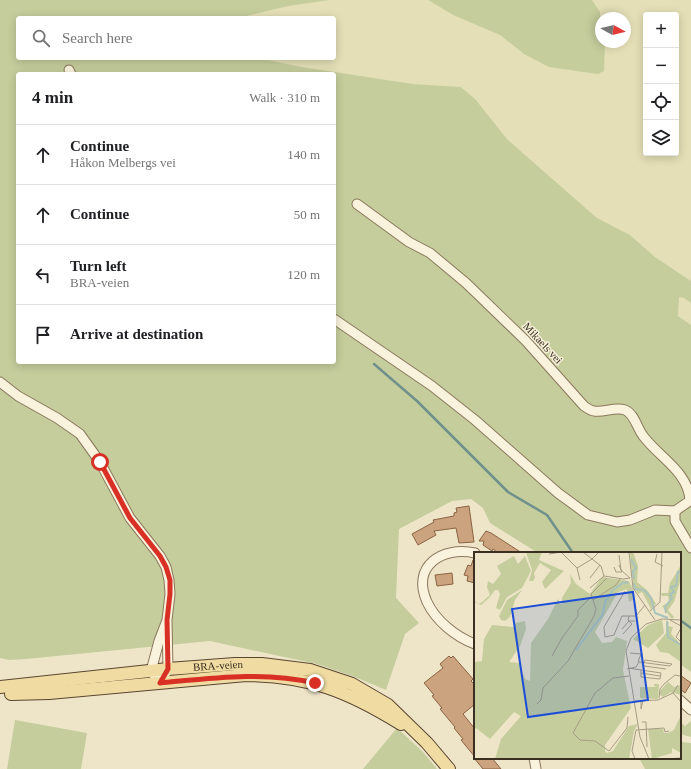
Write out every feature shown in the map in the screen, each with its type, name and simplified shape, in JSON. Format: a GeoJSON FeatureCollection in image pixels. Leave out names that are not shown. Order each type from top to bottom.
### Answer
{"type":"FeatureCollection","features":[{"type":"Feature","properties":{"kind":"main road","name":"BRA-veien"},"geometry":{"type":"LineString","coordinates":[[0,688],[168,669],[262,664],[321,672],[352,684],[388,705],[437,754],[449,769]]}},
{"type":"Feature","properties":{"kind":"main road","name":"BRA-veien"},"geometry":{"type":"LineString","coordinates":[[0,694],[49,693],[246,675],[270,675],[297,679],[330,687],[373,706],[416,733]]}},
{"type":"Feature","properties":{"kind":"street","name":"Mikaels vei"},"geometry":{"type":"LineString","coordinates":[[357,204],[409,242],[430,253],[466,283],[526,341],[584,406],[594,412],[621,409],[627,410],[633,416],[646,440],[674,468],[687,484],[690,500]]}},
{"type":"Feature","properties":{"kind":"street"},"geometry":{"type":"LineString","coordinates":[[336,320],[476,420],[558,493],[588,515],[617,522],[630,520],[655,510],[675,511],[690,500]]}},
{"type":"Feature","properties":{"kind":"street"},"geometry":{"type":"LineString","coordinates":[[0,382],[18,396],[68,425],[80,434],[100,462],[130,518],[160,556],[166,567],[170,580],[167,620],[168,669],[160,683],[151,671],[159,641],[167,620]]}},
{"type":"Feature","properties":{"kind":"street"},"geometry":{"type":"LineString","coordinates":[[675,511],[676,521],[691,548]]}},
{"type":"Feature","properties":{"kind":"street"},"geometry":{"type":"LineString","coordinates":[[474,553],[452,552],[434,559],[427,568],[423,585],[427,602],[436,617],[451,630],[474,643]]}},
{"type":"Feature","properties":{"kind":"street"},"geometry":{"type":"LineString","coordinates":[[681,701],[691,710]]}},
{"type":"Feature","properties":{"kind":"street"},"geometry":{"type":"LineString","coordinates":[[534,759],[536,769]]}},
{"type":"Feature","properties":{"kind":"shaded area"},"geometry":{"type":"Polygon","coordinates":[[[330,0],[428,0],[453,15],[500,35],[524,54],[595,45],[595,48],[631,48],[631,12],[600,12],[592,0],[691,0],[691,281],[655,257],[630,235],[597,218],[507,139],[476,100],[461,87],[413,84],[302,67],[268,60],[336,60],[336,16],[247,16],[288,6],[330,0]]]}},
{"type":"Feature","properties":{"kind":"shaded area"},"geometry":{"type":"Polygon","coordinates":[[[679,297],[684,298],[691,303],[691,325],[678,316],[679,297]]]}},
{"type":"Feature","properties":{"kind":"green space"},"geometry":{"type":"Polygon","coordinates":[[[0,0],[330,0],[288,6],[247,16],[16,16],[16,60],[268,60],[335,72],[16,72],[16,364],[336,364],[336,72],[413,84],[461,87],[476,100],[507,139],[597,218],[630,235],[655,257],[691,281],[691,303],[684,298],[679,297],[678,316],[691,325],[691,672],[681,665],[681,552],[536,552],[490,523],[483,508],[471,499],[452,501],[399,529],[396,598],[419,623],[405,634],[386,690],[355,677],[317,664],[210,641],[9,660],[0,658],[0,0]]]}},
{"type":"Feature","properties":{"kind":"green space"},"geometry":{"type":"Polygon","coordinates":[[[428,0],[592,0],[600,12],[595,12],[595,48],[605,48],[604,71],[598,74],[549,67],[524,54],[500,35],[453,15],[428,0]]]}},
{"type":"Feature","properties":{"kind":"green space"},"geometry":{"type":"Polygon","coordinates":[[[15,720],[87,733],[81,769],[7,769],[15,720]]]}},
{"type":"Feature","properties":{"kind":"green space"},"geometry":{"type":"Polygon","coordinates":[[[691,721],[691,737],[681,734],[681,723],[685,726],[691,721]]]}},
{"type":"Feature","properties":{"kind":"green space"},"geometry":{"type":"Polygon","coordinates":[[[397,728],[423,752],[437,769],[363,769],[397,728]]]}},
{"type":"Feature","properties":{"kind":"green space"},"geometry":{"type":"Polygon","coordinates":[[[681,742],[691,743],[691,769],[645,769],[640,759],[681,759],[681,742]]]}},
{"type":"Feature","properties":{"kind":"building"},"geometry":{"type":"Polygon","coordinates":[[[469,506],[474,542],[459,543],[456,528],[434,531],[436,535],[418,545],[412,534],[434,522],[433,520],[454,516],[454,513],[457,512],[456,508],[469,506]]]}},
{"type":"Feature","properties":{"kind":"building"},"geometry":{"type":"Polygon","coordinates":[[[486,531],[520,552],[497,552],[493,549],[492,551],[483,545],[484,541],[479,541],[486,531]]]}},
{"type":"Feature","properties":{"kind":"building"},"geometry":{"type":"Polygon","coordinates":[[[474,560],[474,583],[467,581],[468,576],[464,575],[468,565],[471,566],[474,560]]]}},
{"type":"Feature","properties":{"kind":"building"},"geometry":{"type":"Polygon","coordinates":[[[452,573],[453,584],[437,586],[435,575],[452,573]]]}},
{"type":"Feature","properties":{"kind":"building"},"geometry":{"type":"Polygon","coordinates":[[[449,656],[451,658],[453,656],[473,679],[471,681],[474,684],[474,705],[463,714],[474,728],[474,756],[461,740],[463,739],[440,709],[442,708],[424,683],[443,668],[440,664],[449,656]]]}},
{"type":"Feature","properties":{"kind":"building"},"geometry":{"type":"Polygon","coordinates":[[[681,676],[691,683],[685,693],[681,690],[681,676]]]}},
{"type":"Feature","properties":{"kind":"building"},"geometry":{"type":"Polygon","coordinates":[[[475,759],[493,759],[501,769],[483,769],[475,759]]]}},
{"type":"Feature","properties":{"kind":"waterway"},"geometry":{"type":"LineString","coordinates":[[374,364],[417,401],[508,492],[547,515],[572,552]]}},
{"type":"Feature","properties":{"kind":"waterway"},"geometry":{"type":"LineString","coordinates":[[681,621],[691,628]]}},
{"type":"Feature","properties":{"kind":"route"},"geometry":{"type":"LineString","coordinates":[[100,462],[130,518],[160,556],[166,567],[170,580],[167,620],[168,669],[160,683],[246,675],[270,675],[315,683]]}}]}
